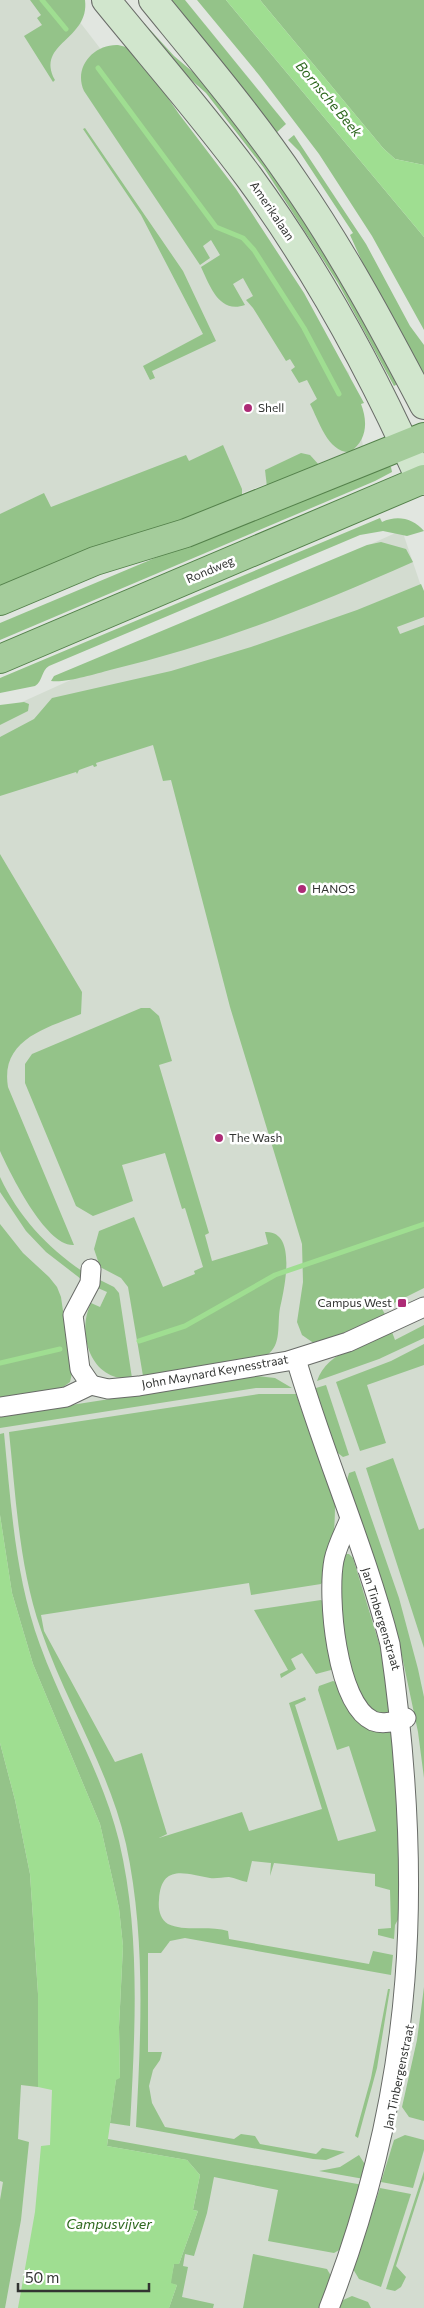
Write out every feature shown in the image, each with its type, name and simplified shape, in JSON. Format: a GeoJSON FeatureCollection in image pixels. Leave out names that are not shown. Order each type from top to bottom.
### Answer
{"type":"FeatureCollection","features":[{"type":"Feature","properties":{"kind":"main road"},"geometry":{"type":"LineString","coordinates":[[153,0],[220,82],[295,182],[348,264],[424,406]]}},
{"type":"Feature","properties":{"kind":"main road"},"geometry":{"type":"LineString","coordinates":[[111,7],[137,12],[154,18],[181,49],[220,82]]}},
{"type":"Feature","properties":{"kind":"main road","name":"Amerikalaan"},"geometry":{"type":"LineString","coordinates":[[111,7],[211,126],[280,223],[414,440],[422,480]]}},
{"type":"Feature","properties":{"kind":"main road"},"geometry":{"type":"LineString","coordinates":[[0,601],[95,561],[186,533],[414,440]]}},
{"type":"Feature","properties":{"kind":"main road","name":"Rondweg"},"geometry":{"type":"LineString","coordinates":[[0,659],[422,480]]}},
{"type":"Feature","properties":{"kind":"street"},"geometry":{"type":"LineString","coordinates":[[0,1407],[66,1397],[91,1385],[80,1369],[73,1315],[90,1283],[91,1269]]}},
{"type":"Feature","properties":{"kind":"street","name":"John Maynard Keynesstraat"},"geometry":{"type":"LineString","coordinates":[[91,1385],[108,1389],[138,1386],[264,1366],[296,1359],[348,1342],[424,1307]]}},
{"type":"Feature","properties":{"kind":"street","name":"Jan Tinbergenstraat"},"geometry":{"type":"LineString","coordinates":[[296,1359],[389,1640],[406,1718],[416,1789],[421,1857],[420,1936],[411,2022],[398,2087],[356,2235],[329,2308]]}},
{"type":"Feature","properties":{"kind":"street"},"geometry":{"type":"LineString","coordinates":[[350,1521],[336,1551],[332,1577],[334,1626],[341,1667],[355,1702],[368,1718],[383,1723],[406,1718]]}},
{"type":"Feature","properties":{"kind":"shaded area"},"geometry":{"type":"Polygon","coordinates":[[[0,0],[63,0],[349,373],[363,446],[0,588],[0,0]]]}},
{"type":"Feature","properties":{"kind":"shaded area"},"geometry":{"type":"Polygon","coordinates":[[[30,0],[85,0],[84,13],[80,24],[57,49],[52,58],[51,68],[55,80],[53,82],[24,36],[42,25],[37,18],[41,15],[30,0]]]}},
{"type":"Feature","properties":{"kind":"shaded area"},"geometry":{"type":"Polygon","coordinates":[[[165,0],[185,0],[286,124],[276,133],[165,0]]]}},
{"type":"Feature","properties":{"kind":"shaded area"},"geometry":{"type":"Polygon","coordinates":[[[197,0],[226,0],[424,237],[424,330],[372,236],[319,154],[259,75],[197,0]]]}},
{"type":"Feature","properties":{"kind":"shaded area"},"geometry":{"type":"Polygon","coordinates":[[[260,0],[424,0],[424,165],[395,159],[383,148],[260,0]]]}},
{"type":"Feature","properties":{"kind":"shaded area"},"geometry":{"type":"Polygon","coordinates":[[[144,23],[174,56],[213,89],[288,187],[401,382],[394,386],[338,283],[264,168],[206,93],[172,63],[142,25],[144,23]]]}},
{"type":"Feature","properties":{"kind":"shaded area"},"geometry":{"type":"Polygon","coordinates":[[[118,45],[126,47],[139,56],[179,114],[236,189],[304,293],[364,403],[361,404],[365,417],[363,436],[356,447],[350,452],[342,451],[336,447],[325,435],[310,404],[317,399],[307,380],[299,383],[291,370],[295,367],[290,359],[286,361],[246,300],[253,296],[243,278],[233,284],[245,305],[228,306],[222,302],[212,290],[201,267],[220,255],[211,240],[203,246],[210,258],[200,265],[84,91],[81,74],[88,59],[101,48],[118,45]]]}},
{"type":"Feature","properties":{"kind":"shaded area"},"geometry":{"type":"Polygon","coordinates":[[[85,128],[183,271],[216,341],[152,371],[155,378],[150,380],[143,366],[203,334],[141,215],[83,129],[85,128]]]}},
{"type":"Feature","properties":{"kind":"shaded area"},"geometry":{"type":"Polygon","coordinates":[[[294,135],[366,244],[410,326],[424,345],[424,376],[375,290],[350,235],[353,233],[299,151],[288,140],[294,135]]]}},
{"type":"Feature","properties":{"kind":"shaded area"},"geometry":{"type":"Polygon","coordinates":[[[223,445],[242,489],[242,496],[0,592],[0,514],[44,493],[51,507],[186,455],[189,461],[223,445]]]}},
{"type":"Feature","properties":{"kind":"shaded area"},"geometry":{"type":"Polygon","coordinates":[[[301,453],[310,455],[320,466],[267,487],[265,470],[301,453]]]}},
{"type":"Feature","properties":{"kind":"shaded area"},"geometry":{"type":"Polygon","coordinates":[[[384,467],[391,467],[392,472],[375,481],[0,640],[0,623],[193,542],[384,467]]]}},
{"type":"Feature","properties":{"kind":"shaded area"},"geometry":{"type":"Polygon","coordinates":[[[380,518],[382,522],[399,518],[404,519],[415,523],[424,531],[407,536],[383,531],[360,535],[49,666],[35,686],[0,693],[0,678],[380,518]]]}},
{"type":"Feature","properties":{"kind":"shaded area"},"geometry":{"type":"Polygon","coordinates":[[[402,530],[424,595],[424,2308],[0,2308],[0,712],[402,530]]]}},
{"type":"Feature","properties":{"kind":"shaded area"},"geometry":{"type":"Polygon","coordinates":[[[381,542],[406,549],[413,562],[302,609],[188,649],[89,676],[64,681],[51,681],[54,676],[367,545],[381,542]]]}},
{"type":"Feature","properties":{"kind":"shaded area"},"geometry":{"type":"Polygon","coordinates":[[[421,584],[424,591],[424,617],[397,627],[400,634],[424,625],[424,1288],[382,1309],[386,1316],[315,1344],[302,1335],[297,1322],[303,1282],[302,1244],[230,1007],[171,780],[163,781],[153,745],[96,763],[97,766],[94,767],[93,765],[79,770],[77,774],[76,772],[0,796],[0,737],[34,719],[52,698],[171,671],[251,647],[357,610],[421,584]]]}},
{"type":"Feature","properties":{"kind":"shaded area"},"geometry":{"type":"Polygon","coordinates":[[[24,702],[29,704],[28,711],[0,725],[0,705],[24,702]]]}},
{"type":"Feature","properties":{"kind":"shaded area"},"geometry":{"type":"Polygon","coordinates":[[[0,854],[82,992],[81,1014],[29,1038],[19,1046],[11,1057],[7,1071],[8,1087],[74,1245],[63,1242],[41,1222],[20,1191],[0,1151],[0,854]]]}},
{"type":"Feature","properties":{"kind":"shaded area"},"geometry":{"type":"Polygon","coordinates":[[[141,1008],[150,1008],[159,1016],[172,1061],[159,1065],[209,1233],[205,1235],[212,1261],[268,1244],[265,1232],[275,1234],[282,1240],[285,1250],[286,1276],[277,1340],[272,1351],[267,1355],[143,1376],[128,1287],[121,1278],[100,1267],[94,1249],[99,1231],[134,1217],[163,1287],[195,1274],[194,1271],[203,1267],[185,1208],[182,1209],[165,1153],[122,1165],[133,1201],[93,1216],[76,1206],[25,1083],[25,1064],[32,1054],[141,1008]]]}},
{"type":"Feature","properties":{"kind":"shaded area"},"geometry":{"type":"Polygon","coordinates":[[[0,1177],[15,1205],[25,1218],[45,1241],[82,1271],[81,1279],[46,1252],[26,1231],[0,1192],[0,1177]]]}},
{"type":"Feature","properties":{"kind":"shaded area"},"geometry":{"type":"Polygon","coordinates":[[[0,1224],[23,1253],[49,1277],[57,1287],[61,1297],[72,1373],[70,1382],[62,1388],[0,1398],[0,1224]]]}},
{"type":"Feature","properties":{"kind":"shaded area"},"geometry":{"type":"Polygon","coordinates":[[[100,1280],[114,1287],[119,1293],[132,1378],[118,1377],[106,1373],[90,1354],[85,1328],[87,1315],[91,1303],[100,1307],[107,1292],[98,1288],[100,1280]]]}},
{"type":"Feature","properties":{"kind":"shaded area"},"geometry":{"type":"Polygon","coordinates":[[[424,1325],[424,1338],[379,1359],[317,1381],[322,1371],[338,1355],[392,1332],[395,1340],[424,1325]]]}},
{"type":"Feature","properties":{"kind":"shaded area"},"geometry":{"type":"Polygon","coordinates":[[[424,1344],[424,1365],[367,1385],[386,1443],[360,1451],[336,1382],[391,1361],[424,1344]]]}},
{"type":"Feature","properties":{"kind":"shaded area"},"geometry":{"type":"Polygon","coordinates":[[[257,1376],[275,1378],[292,1388],[256,1388],[0,1428],[0,1416],[257,1376]]]}},
{"type":"Feature","properties":{"kind":"shaded area"},"geometry":{"type":"Polygon","coordinates":[[[326,1385],[349,1455],[343,1457],[334,1450],[316,1395],[316,1388],[326,1385]]]}},
{"type":"Feature","properties":{"kind":"shaded area"},"geometry":{"type":"Polygon","coordinates":[[[259,1394],[296,1394],[335,1505],[331,1558],[325,1578],[321,1584],[251,1595],[249,1583],[41,1615],[44,1631],[115,1762],[142,1753],[167,1834],[159,1838],[242,1812],[249,1831],[322,1809],[289,1703],[305,1697],[306,1700],[295,1705],[338,1841],[376,1831],[349,1746],[337,1750],[318,1690],[319,1686],[333,1681],[341,1684],[397,1733],[401,1914],[395,1925],[394,1939],[378,1935],[378,1929],[391,1928],[390,1890],[375,1886],[375,1874],[274,1863],[270,1876],[271,1863],[252,1861],[247,1882],[229,1877],[212,1878],[184,1873],[170,1876],[164,1880],[159,1903],[161,1917],[168,1924],[181,1928],[221,1929],[228,1931],[229,1939],[369,1964],[373,1951],[393,1955],[391,1975],[185,1938],[170,1941],[161,1953],[148,1953],[148,2052],[162,2052],[160,2060],[153,2070],[149,2086],[152,2103],[165,2127],[234,2139],[241,2134],[255,2136],[260,2144],[316,2154],[322,2148],[345,2152],[326,2160],[136,2127],[140,2021],[139,1950],[137,1914],[126,1844],[109,1789],[62,1684],[41,1630],[34,1606],[19,1532],[9,1432],[259,1394]]]}},
{"type":"Feature","properties":{"kind":"shaded area"},"geometry":{"type":"Polygon","coordinates":[[[4,1433],[19,1567],[32,1619],[50,1670],[93,1766],[112,1815],[126,1876],[131,1912],[135,1983],[130,2126],[110,2123],[116,2079],[120,2077],[119,2027],[123,1946],[119,1908],[100,1824],[33,1664],[12,1593],[0,1515],[0,1434],[4,1433]]]}},
{"type":"Feature","properties":{"kind":"shaded area"},"geometry":{"type":"Polygon","coordinates":[[[393,1458],[419,1530],[424,1528],[424,1648],[366,1468],[393,1458]]]}},
{"type":"Feature","properties":{"kind":"shaded area"},"geometry":{"type":"Polygon","coordinates":[[[355,1471],[399,1598],[418,1669],[424,1697],[424,1778],[418,1732],[402,1656],[346,1484],[349,1473],[355,1471]]]}},
{"type":"Feature","properties":{"kind":"shaded area"},"geometry":{"type":"Polygon","coordinates":[[[349,1554],[353,1558],[386,1666],[390,1713],[382,1716],[366,1708],[343,1655],[340,1557],[349,1554]]]}},
{"type":"Feature","properties":{"kind":"shaded area"},"geometry":{"type":"Polygon","coordinates":[[[321,1600],[326,1604],[335,1662],[331,1670],[316,1674],[302,1653],[291,1659],[296,1669],[281,1678],[280,1674],[288,1670],[254,1610],[321,1600]]]}},
{"type":"Feature","properties":{"kind":"shaded area"},"geometry":{"type":"Polygon","coordinates":[[[0,1743],[15,1800],[30,1874],[38,1994],[39,2077],[38,2087],[21,2085],[18,2139],[29,2142],[21,2220],[5,2308],[0,2308],[0,2200],[3,2182],[0,2181],[0,1743]]]}},
{"type":"Feature","properties":{"kind":"shaded area"},"geometry":{"type":"Polygon","coordinates":[[[424,1987],[424,2121],[409,2117],[402,2107],[417,2040],[424,1987]]]}},
{"type":"Feature","properties":{"kind":"shaded area"},"geometry":{"type":"Polygon","coordinates":[[[388,1989],[390,1989],[377,2068],[358,2138],[355,2136],[371,2078],[388,1989]]]}},
{"type":"Feature","properties":{"kind":"shaded area"},"geometry":{"type":"Polygon","coordinates":[[[405,2135],[424,2140],[424,2150],[413,2188],[381,2182],[394,2140],[405,2135]]]}},
{"type":"Feature","properties":{"kind":"shaded area"},"geometry":{"type":"Polygon","coordinates":[[[108,2139],[363,2185],[341,2249],[334,2253],[268,2241],[278,2190],[214,2177],[207,2213],[194,2256],[185,2254],[183,2266],[188,2267],[182,2297],[214,2304],[213,2308],[169,2308],[177,2285],[170,2284],[174,2264],[179,2264],[198,2211],[193,2210],[200,2175],[187,2160],[107,2146],[108,2139]]]}},
{"type":"Feature","properties":{"kind":"shaded area"},"geometry":{"type":"Polygon","coordinates":[[[359,2155],[366,2166],[364,2179],[319,2171],[340,2167],[359,2155]]]}},
{"type":"Feature","properties":{"kind":"shaded area"},"geometry":{"type":"Polygon","coordinates":[[[424,2171],[424,2179],[396,2266],[406,2277],[401,2287],[395,2291],[386,2289],[424,2171]]]}},
{"type":"Feature","properties":{"kind":"shaded area"},"geometry":{"type":"Polygon","coordinates":[[[380,2188],[411,2194],[381,2287],[359,2279],[353,2269],[380,2188]]]}},
{"type":"Feature","properties":{"kind":"shaded area"},"geometry":{"type":"Polygon","coordinates":[[[253,2254],[327,2269],[331,2276],[320,2308],[243,2308],[253,2254]]]}},
{"type":"Feature","properties":{"kind":"shaded area"},"geometry":{"type":"Polygon","coordinates":[[[352,2296],[368,2302],[371,2308],[339,2308],[341,2301],[352,2296]]]}},
{"type":"Feature","properties":{"kind":"water","name":"Bornsche Beek"},"geometry":{"type":"Polygon","coordinates":[[[226,0],[260,0],[383,148],[395,159],[424,165],[424,237],[226,0]]]}},
{"type":"Feature","properties":{"kind":"water","name":"Campusvijver"},"geometry":{"type":"Polygon","coordinates":[[[0,1515],[12,1593],[33,1664],[100,1824],[119,1908],[123,1946],[119,2027],[120,2078],[116,2080],[107,2146],[187,2160],[200,2175],[193,2210],[198,2211],[179,2264],[174,2264],[171,2283],[177,2285],[169,2308],[18,2308],[35,2212],[41,2146],[50,2145],[52,2090],[38,2087],[38,1994],[30,1874],[15,1800],[0,1743],[0,1515]]]}},
{"type":"Feature","properties":{"kind":"waterway"},"geometry":{"type":"LineString","coordinates":[[42,0],[66,29]]}},
{"type":"Feature","properties":{"kind":"waterway"},"geometry":{"type":"LineString","coordinates":[[98,68],[216,227],[243,238],[254,250],[304,328],[339,394]]}},
{"type":"Feature","properties":{"kind":"waterway"},"geometry":{"type":"LineString","coordinates":[[139,1341],[185,1326],[275,1275],[424,1224]]}},
{"type":"Feature","properties":{"kind":"waterway"},"geometry":{"type":"LineString","coordinates":[[0,1363],[60,1349]]}},
{"type":"Feature","properties":{"kind":"place","name":"Shell"},"geometry":{"type":"Point","coordinates":[248,408]}},
{"type":"Feature","properties":{"kind":"place","name":"HANOS"},"geometry":{"type":"Point","coordinates":[302,889]}},
{"type":"Feature","properties":{"kind":"place","name":"The Wash"},"geometry":{"type":"Point","coordinates":[219,1138]}},
{"type":"Feature","properties":{"kind":"place","name":"Campus West"},"geometry":{"type":"Point","coordinates":[402,1303]}}]}
